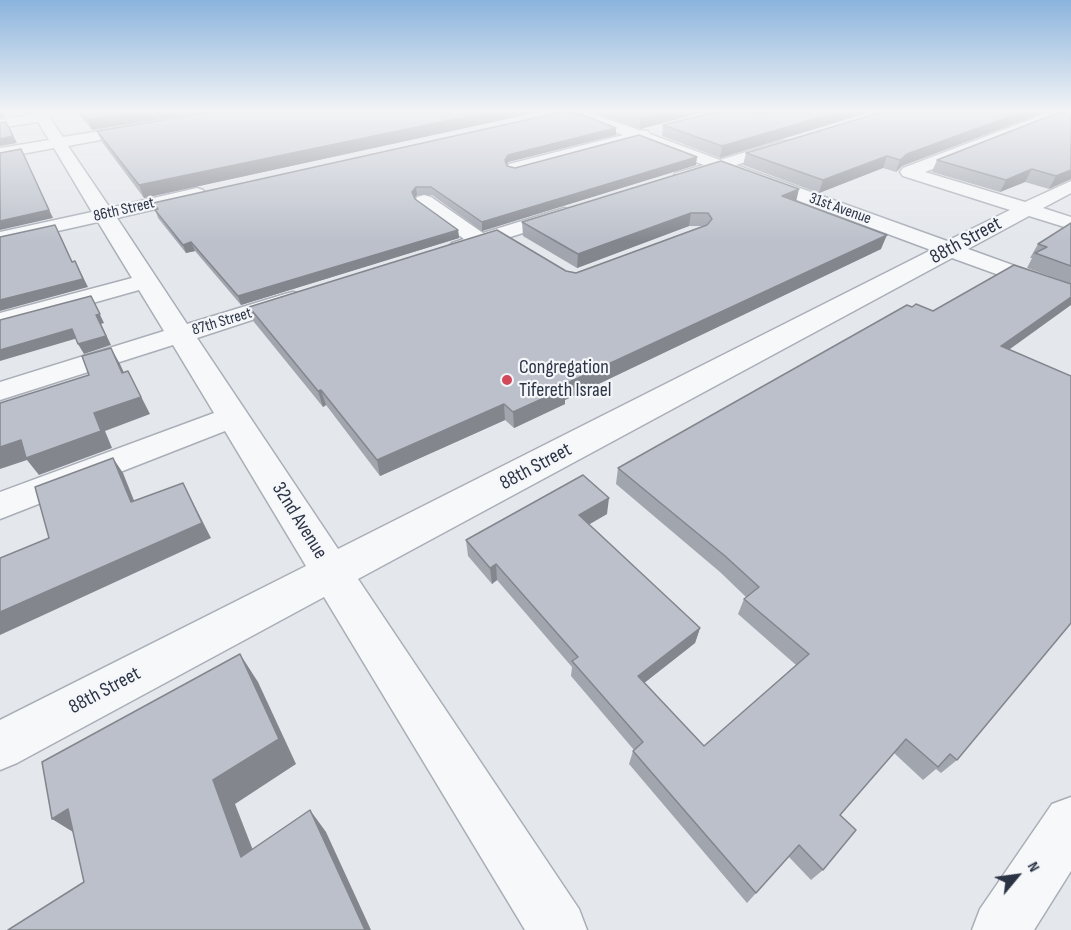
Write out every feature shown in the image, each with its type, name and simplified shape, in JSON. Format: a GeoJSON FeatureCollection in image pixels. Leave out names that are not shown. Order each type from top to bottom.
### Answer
{"type":"FeatureCollection","features":[{"type":"Feature","properties":{"kind":"street","name":"32nd Avenue"},"geometry":{"type":"LineString","coordinates":[[67,155],[558,930]]}},
{"type":"Feature","properties":{"kind":"street"},"geometry":{"type":"LineString","coordinates":[[515,168],[562,155]]}},
{"type":"Feature","properties":{"kind":"street","name":"31st Avenue"},"geometry":{"type":"LineString","coordinates":[[694,155],[1071,294]]}},
{"type":"Feature","properties":{"kind":"street"},"geometry":{"type":"LineString","coordinates":[[669,181],[751,155]]}},
{"type":"Feature","properties":{"kind":"street"},"geometry":{"type":"LineString","coordinates":[[951,155],[909,172],[1071,224]]}},
{"type":"Feature","properties":{"kind":"street","name":"88th Street"},"geometry":{"type":"LineString","coordinates":[[0,746],[1071,186]]}},
{"type":"Feature","properties":{"kind":"street","name":"86th Street"},"geometry":{"type":"LineString","coordinates":[[0,238],[210,191]]}},
{"type":"Feature","properties":{"kind":"street"},"geometry":{"type":"LineString","coordinates":[[424,201],[480,240]]}},
{"type":"Feature","properties":{"kind":"street"},"geometry":{"type":"LineString","coordinates":[[436,254],[579,209]]}},
{"type":"Feature","properties":{"kind":"street"},"geometry":{"type":"LineString","coordinates":[[500,234],[525,249]]}},
{"type":"Feature","properties":{"kind":"street"},"geometry":{"type":"LineString","coordinates":[[0,321],[147,281]]}},
{"type":"Feature","properties":{"kind":"street","name":"87th Street"},"geometry":{"type":"LineString","coordinates":[[0,391],[315,292]]}},
{"type":"Feature","properties":{"kind":"street"},"geometry":{"type":"LineString","coordinates":[[0,506],[233,417]]}},
{"type":"Feature","properties":{"kind":"street"},"geometry":{"type":"LineString","coordinates":[[1001,930],[1071,823]]}},
{"type":"Feature","properties":{"kind":"building"},"geometry":{"type":"Polygon","coordinates":[[[0,155],[24,155],[49,210],[0,221],[0,155]]]}},
{"type":"Feature","properties":{"kind":"building"},"geometry":{"type":"Polygon","coordinates":[[[116,155],[281,155],[139,185],[116,155]]]}},
{"type":"Feature","properties":{"kind":"building"},"geometry":{"type":"Polygon","coordinates":[[[367,155],[508,155],[505,160],[507,166],[515,168],[562,155],[697,157],[482,222],[431,187],[416,187],[412,192],[415,199],[458,230],[238,296],[191,242],[183,245],[155,210],[158,209],[153,203],[367,155]]]}},
{"type":"Feature","properties":{"kind":"building"},"geometry":{"type":"Polygon","coordinates":[[[753,155],[905,155],[900,160],[887,156],[823,180],[753,155]]]}},
{"type":"Feature","properties":{"kind":"building"},"geometry":{"type":"Polygon","coordinates":[[[949,155],[1071,155],[1071,170],[1056,176],[1032,169],[1006,180],[937,160],[949,155]]]}},
{"type":"Feature","properties":{"kind":"building"},"geometry":{"type":"Polygon","coordinates":[[[721,161],[799,189],[782,196],[887,235],[563,385],[566,388],[513,412],[504,404],[377,460],[321,390],[318,391],[249,307],[497,230],[566,271],[576,273],[707,225],[712,219],[708,213],[691,213],[578,254],[522,222],[721,161]]]}},
{"type":"Feature","properties":{"kind":"building"},"geometry":{"type":"Polygon","coordinates":[[[1071,223],[1071,266],[1035,253],[1047,247],[1038,244],[1071,223]]]}},
{"type":"Feature","properties":{"kind":"building"},"geometry":{"type":"Polygon","coordinates":[[[55,225],[72,262],[75,261],[83,279],[0,300],[0,237],[55,225]]]}},
{"type":"Feature","properties":{"kind":"building"},"geometry":{"type":"Polygon","coordinates":[[[1014,265],[1071,284],[1071,297],[1001,346],[1071,376],[1071,623],[957,760],[950,754],[938,767],[906,739],[840,815],[856,830],[823,870],[799,845],[756,893],[633,751],[643,742],[572,661],[578,657],[496,564],[490,568],[466,540],[583,475],[609,498],[579,515],[700,628],[638,676],[704,746],[809,654],[744,599],[759,587],[618,468],[907,305],[912,307],[916,304],[933,311],[1014,265]]]}},
{"type":"Feature","properties":{"kind":"building"},"geometry":{"type":"Polygon","coordinates":[[[91,296],[100,314],[96,315],[106,336],[78,344],[72,329],[0,350],[0,320],[91,296]]]}},
{"type":"Feature","properties":{"kind":"building"},"geometry":{"type":"Polygon","coordinates":[[[111,348],[122,373],[128,371],[141,397],[94,413],[101,431],[26,458],[21,440],[0,447],[0,403],[89,375],[82,356],[111,348]]]}},
{"type":"Feature","properties":{"kind":"building"},"geometry":{"type":"Polygon","coordinates":[[[113,458],[131,502],[183,483],[202,523],[0,612],[0,558],[49,538],[35,487],[113,458]]]}},
{"type":"Feature","properties":{"kind":"building"},"geometry":{"type":"Polygon","coordinates":[[[240,654],[279,739],[213,780],[241,857],[310,810],[365,930],[8,930],[84,882],[68,809],[52,819],[42,762],[240,654]]]}},
{"type":"Feature","properties":{"kind":"place","name":"Congregation Tifereth Israel"},"geometry":{"type":"Point","coordinates":[507,380]}}]}
